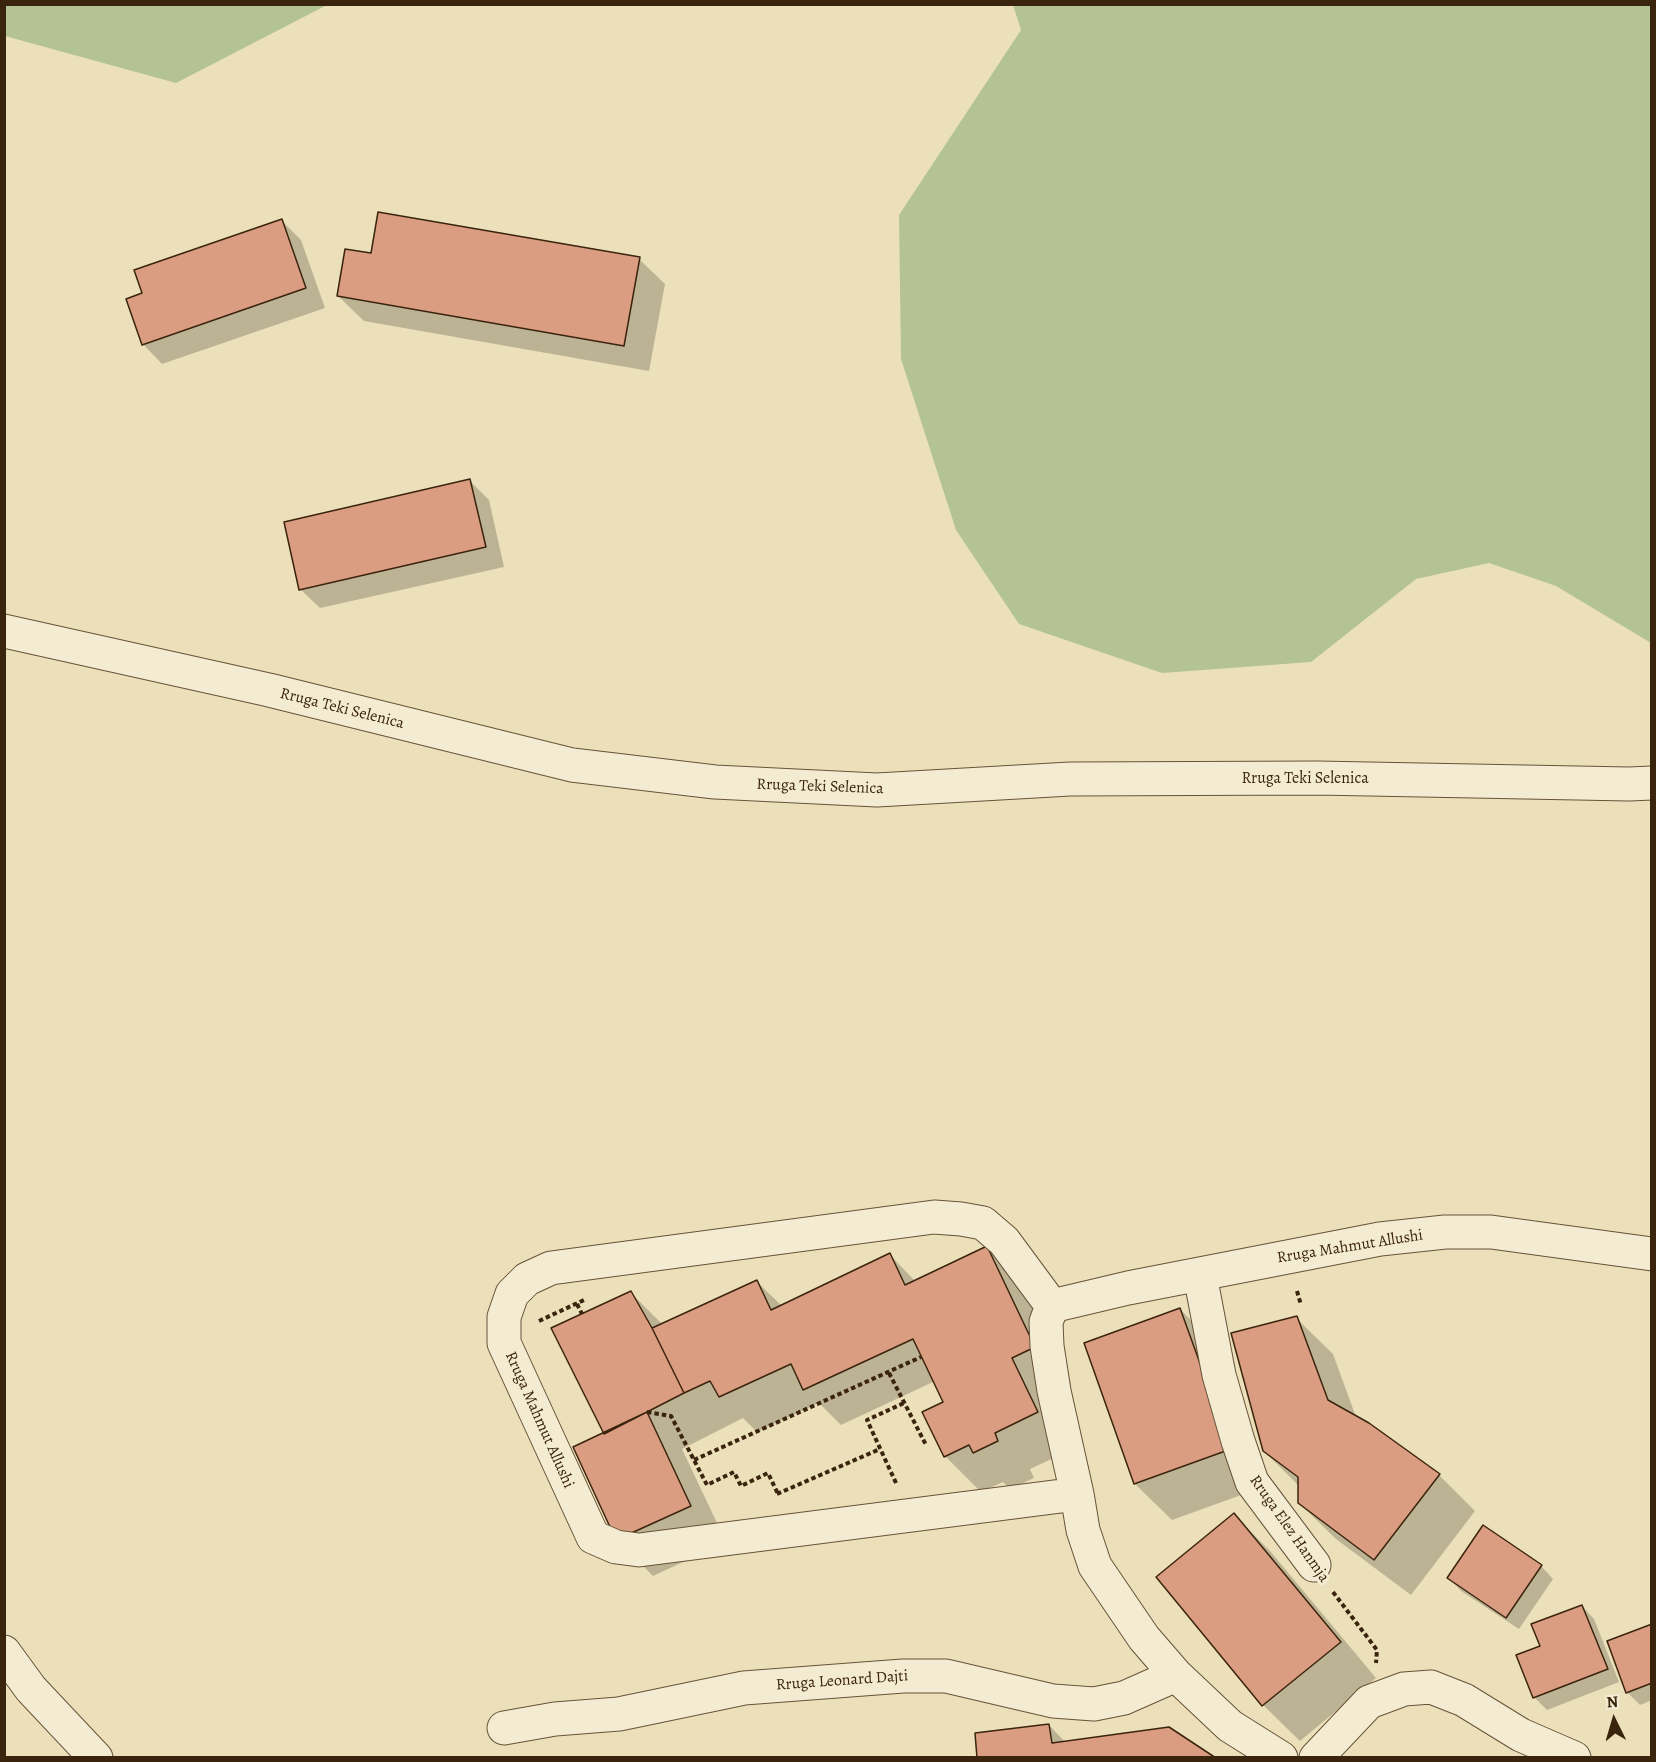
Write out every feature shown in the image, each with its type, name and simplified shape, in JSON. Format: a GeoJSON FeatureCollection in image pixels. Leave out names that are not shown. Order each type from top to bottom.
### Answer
{"type":"FeatureCollection","features":[{"type":"Feature","properties":{"kind":"street","name":"Rruga Teki Selenica"},"geometry":{"type":"LineString","coordinates":[[4,631],[269,690],[572,765],[715,782],[877,790],[1070,779],[1317,778],[1652,783]]}},
{"type":"Feature","properties":{"kind":"street","name":"Rruga Mahmut Allushi"},"geometry":{"type":"LineString","coordinates":[[1077,1494],[639,1550],[616,1547],[593,1537],[579,1509],[504,1343],[504,1317],[512,1294],[527,1279],[551,1268],[934,1217],[983,1223],[1004,1241],[1052,1306],[1128,1288],[1380,1239],[1445,1232],[1491,1232],[1652,1254]]}},
{"type":"Feature","properties":{"kind":"street","name":"Rruga Elez Hanmja"},"geometry":{"type":"LineString","coordinates":[[1200,1275],[1219,1375],[1252,1482],[1314,1566]]}},
{"type":"Feature","properties":{"kind":"street"},"geometry":{"type":"LineString","coordinates":[[1052,1306],[1046,1322],[1054,1391],[1083,1530],[1095,1566],[1144,1638],[1176,1675],[1230,1726],[1281,1758]]}},
{"type":"Feature","properties":{"kind":"street"},"geometry":{"type":"LineString","coordinates":[[4,1652],[18,1694],[96,1758]]}},
{"type":"Feature","properties":{"kind":"street","name":"Rruga Leonard Dajti"},"geometry":{"type":"LineString","coordinates":[[504,1728],[555,1719],[619,1714],[744,1688],[903,1676],[946,1676],[1053,1701],[1094,1704],[1124,1698],[1176,1675]]}},
{"type":"Feature","properties":{"kind":"street"},"geometry":{"type":"LineString","coordinates":[[1316,1758],[1369,1702],[1404,1689],[1431,1687],[1464,1700],[1521,1736],[1574,1758]]}},
{"type":"Feature","properties":{"kind":"path"},"geometry":{"type":"LineString","coordinates":[[541,1321],[577,1304],[582,1314]]}},
{"type":"Feature","properties":{"kind":"path"},"geometry":{"type":"LineString","coordinates":[[694,1460],[921,1357]]}},
{"type":"Feature","properties":{"kind":"path"},"geometry":{"type":"LineString","coordinates":[[889,1373],[926,1445]]}},
{"type":"Feature","properties":{"kind":"path"},"geometry":{"type":"LineString","coordinates":[[904,1402],[867,1420],[912,1515]]}},
{"type":"Feature","properties":{"kind":"path"},"geometry":{"type":"LineString","coordinates":[[647,1412],[671,1416],[707,1485],[734,1472],[741,1486],[768,1473],[778,1494]]}},
{"type":"Feature","properties":{"kind":"path"},"geometry":{"type":"LineString","coordinates":[[768,1498],[880,1449]]}},
{"type":"Feature","properties":{"kind":"path","name":"Rruga Elez Hanmja"},"geometry":{"type":"LineString","coordinates":[[1314,1566],[1377,1650],[1376,1674],[1369,1702]]}},
{"type":"Feature","properties":{"kind":"green space"},"geometry":{"type":"Polygon","coordinates":[[[4,5],[327,5],[176,83],[5,36],[4,5]]]}},
{"type":"Feature","properties":{"kind":"green space"},"geometry":{"type":"Polygon","coordinates":[[[1013,5],[1651,5],[1651,643],[1556,586],[1489,563],[1416,579],[1311,662],[1162,673],[1019,624],[956,530],[901,359],[899,215],[1021,30],[1013,5]]]}},
{"type":"Feature","properties":{"kind":"building"},"geometry":{"type":"Polygon","coordinates":[[[378,212],[640,257],[624,346],[337,296],[345,249],[371,253],[378,212]]]}},
{"type":"Feature","properties":{"kind":"building"},"geometry":{"type":"Polygon","coordinates":[[[282,219],[306,288],[142,345],[126,299],[142,293],[134,270],[282,219]]]}},
{"type":"Feature","properties":{"kind":"building"},"geometry":{"type":"Polygon","coordinates":[[[470,479],[486,547],[299,590],[284,522],[470,479]]]}},
{"type":"Feature","properties":{"kind":"building"},"geometry":{"type":"Polygon","coordinates":[[[987,1246],[1035,1347],[1012,1358],[1038,1412],[995,1433],[998,1441],[973,1453],[969,1445],[944,1457],[922,1412],[943,1402],[913,1339],[803,1390],[791,1364],[719,1397],[710,1381],[684,1393],[652,1328],[757,1280],[771,1310],[890,1253],[905,1285],[987,1246]]]}},
{"type":"Feature","properties":{"kind":"building"},"geometry":{"type":"Polygon","coordinates":[[[631,1291],[684,1393],[604,1434],[551,1328],[631,1291]]]}},
{"type":"Feature","properties":{"kind":"building"},"geometry":{"type":"Polygon","coordinates":[[[1180,1308],[1231,1449],[1134,1484],[1084,1343],[1180,1308]]]}},
{"type":"Feature","properties":{"kind":"building"},"geometry":{"type":"Polygon","coordinates":[[[1297,1316],[1328,1400],[1369,1423],[1440,1474],[1374,1560],[1298,1503],[1298,1477],[1263,1451],[1231,1333],[1297,1316]]]}},
{"type":"Feature","properties":{"kind":"building"},"geometry":{"type":"Polygon","coordinates":[[[647,1412],[691,1506],[616,1540],[573,1447],[647,1412]]]}},
{"type":"Feature","properties":{"kind":"building"},"geometry":{"type":"Polygon","coordinates":[[[1234,1513],[1341,1642],[1262,1706],[1156,1577],[1234,1513]]]}},
{"type":"Feature","properties":{"kind":"building"},"geometry":{"type":"Polygon","coordinates":[[[1483,1525],[1542,1565],[1506,1618],[1447,1578],[1483,1525]]]}},
{"type":"Feature","properties":{"kind":"building"},"geometry":{"type":"Polygon","coordinates":[[[1582,1605],[1608,1669],[1533,1698],[1516,1655],[1540,1646],[1531,1624],[1582,1605]]]}},
{"type":"Feature","properties":{"kind":"building"},"geometry":{"type":"Polygon","coordinates":[[[1652,1624],[1652,1683],[1626,1693],[1607,1641],[1652,1624]]]}},
{"type":"Feature","properties":{"kind":"building"},"geometry":{"type":"Polygon","coordinates":[[[1049,1724],[1052,1743],[1169,1727],[1216,1758],[977,1758],[975,1733],[1049,1724]]]}}]}
